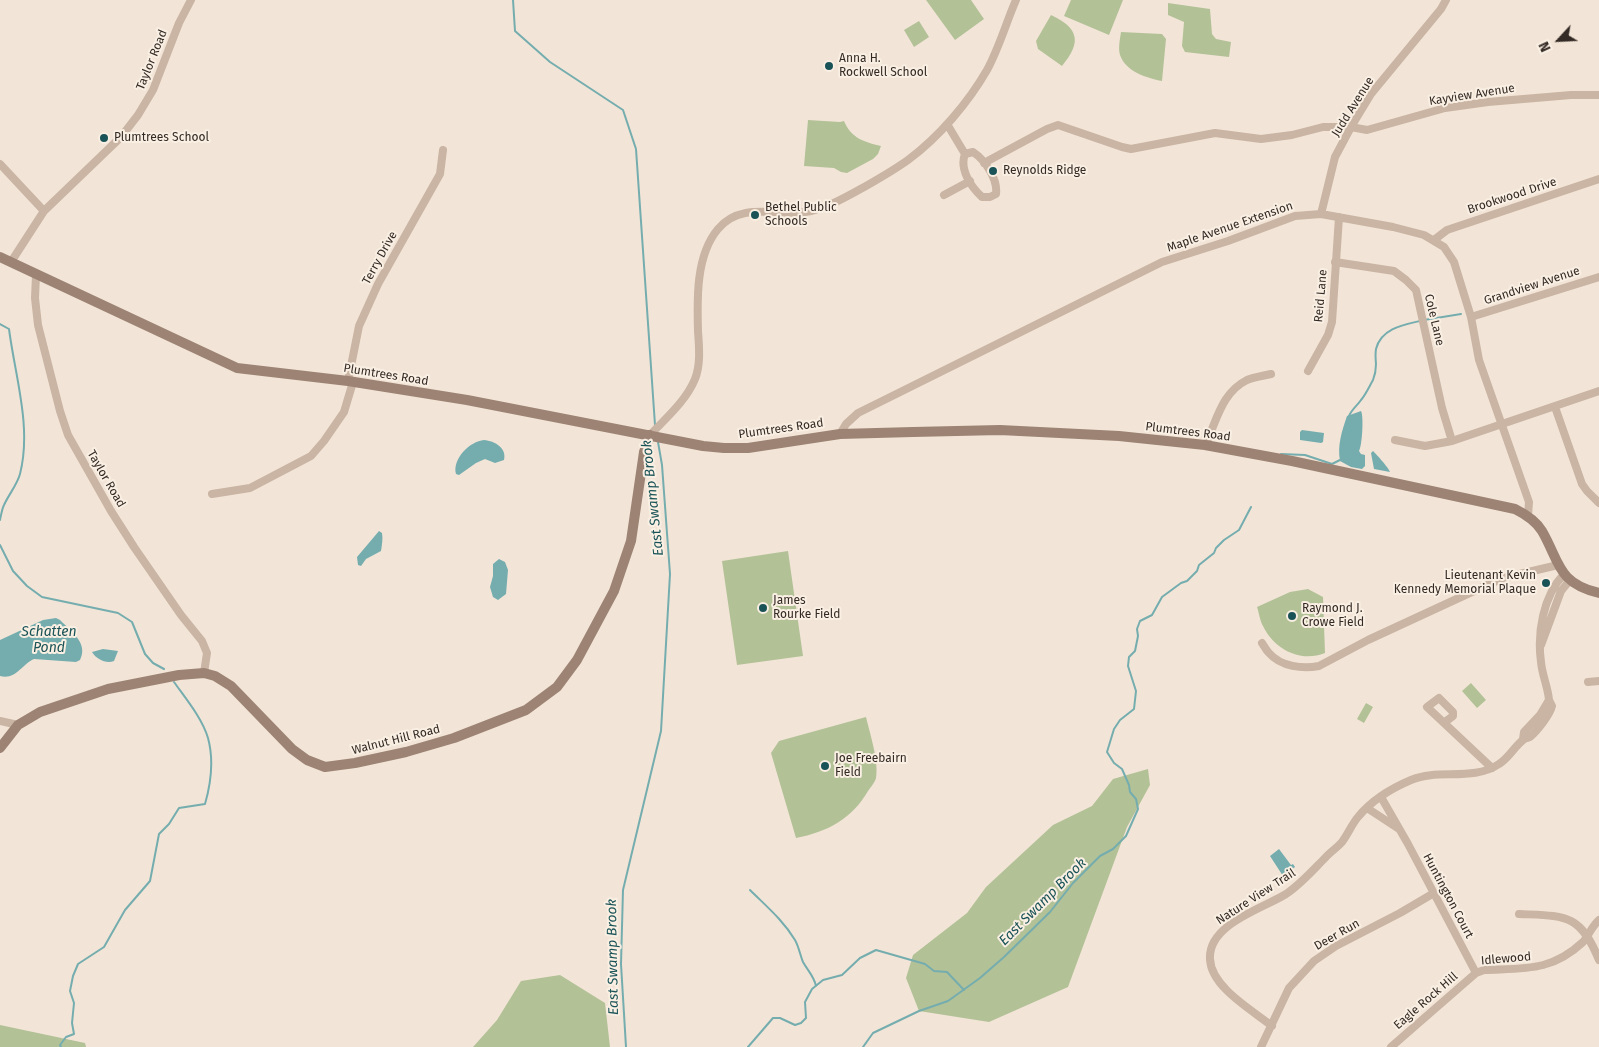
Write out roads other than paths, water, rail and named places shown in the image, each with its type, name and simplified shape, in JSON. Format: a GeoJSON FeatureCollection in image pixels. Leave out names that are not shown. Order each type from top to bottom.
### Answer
{"type":"FeatureCollection","features":[{"type":"Feature","properties":{"kind":"main road","name":"Plumtrees Road"},"geometry":{"type":"LineString","coordinates":[[0,257],[236,368],[351,381],[467,400],[714,448],[739,448],[840,434],[1000,430],[1120,436],[1205,445],[1292,461],[1507,507],[1528,516]]}},
{"type":"Feature","properties":{"kind":"main road","name":"Walnut Hill Road"},"geometry":{"type":"LineString","coordinates":[[204,672],[232,686],[292,749],[307,760],[325,767],[355,763],[406,752],[454,738],[526,710],[557,687],[576,660],[614,591],[631,541],[644,452],[651,435]]}},
{"type":"Feature","properties":{"kind":"main road"},"geometry":{"type":"LineString","coordinates":[[1528,516],[1541,529],[1558,565],[1567,577],[1578,586],[1599,592]]}},
{"type":"Feature","properties":{"kind":"main road"},"geometry":{"type":"LineString","coordinates":[[0,748],[18,725],[40,712],[108,689],[204,672]]}},
{"type":"Feature","properties":{"kind":"street","name":"Taylor Road"},"geometry":{"type":"LineString","coordinates":[[11,262],[44,211],[121,136],[138,115],[154,90],[179,23],[191,0]]}},
{"type":"Feature","properties":{"kind":"street"},"geometry":{"type":"LineString","coordinates":[[651,435],[684,398],[696,378],[699,353],[697,289],[704,258],[718,228],[734,216],[746,212],[809,211],[834,203],[875,181],[908,160],[946,124],[980,82],[1016,0]]}},
{"type":"Feature","properties":{"kind":"street","name":"Judd Avenue"},"geometry":{"type":"LineString","coordinates":[[1321,214],[1335,157],[1351,127],[1371,94],[1441,9],[1446,0]]}},
{"type":"Feature","properties":{"kind":"street","name":"Kayview Avenue"},"geometry":{"type":"LineString","coordinates":[[1351,127],[1366,130],[1445,108],[1488,102],[1571,95],[1599,95]]}},
{"type":"Feature","properties":{"kind":"street"},"geometry":{"type":"LineString","coordinates":[[946,124],[965,154]]}},
{"type":"Feature","properties":{"kind":"street"},"geometry":{"type":"LineString","coordinates":[[984,163],[1058,125],[1131,149],[1215,133],[1274,139],[1323,127],[1351,127]]}},
{"type":"Feature","properties":{"kind":"street","name":"Terry Drive"},"geometry":{"type":"LineString","coordinates":[[212,494],[250,488],[311,456],[325,440],[344,412],[351,381],[359,326],[378,284],[440,174],[443,150]]}},
{"type":"Feature","properties":{"kind":"street"},"geometry":{"type":"LineString","coordinates":[[973,152],[984,163],[997,186],[996,194],[990,197],[982,197],[977,192],[964,170],[962,160],[965,154],[973,152]]}},
{"type":"Feature","properties":{"kind":"street"},"geometry":{"type":"LineString","coordinates":[[0,164],[44,211]]}},
{"type":"Feature","properties":{"kind":"street","name":"Brookwood Drive"},"geometry":{"type":"LineString","coordinates":[[1434,240],[1447,230],[1599,179]]}},
{"type":"Feature","properties":{"kind":"street"},"geometry":{"type":"LineString","coordinates":[[944,195],[970,181]]}},
{"type":"Feature","properties":{"kind":"street","name":"Maple Avenue Extension"},"geometry":{"type":"LineString","coordinates":[[840,434],[846,424],[858,413],[1162,262],[1228,241],[1295,216],[1321,214],[1424,235],[1444,247],[1454,262],[1471,318],[1478,360],[1529,502],[1528,516]]}},
{"type":"Feature","properties":{"kind":"street","name":"Reid Lane"},"geometry":{"type":"LineString","coordinates":[[1308,371],[1328,334],[1332,322],[1339,217]]}},
{"type":"Feature","properties":{"kind":"street","name":"Cole Lane"},"geometry":{"type":"LineString","coordinates":[[1335,262],[1394,271],[1416,290],[1442,408],[1452,441]]}},
{"type":"Feature","properties":{"kind":"street","name":"Taylor Road"},"geometry":{"type":"LineString","coordinates":[[36,275],[35,298],[38,325],[68,435],[111,511],[134,547],[181,615],[202,641],[207,653],[204,672]]}},
{"type":"Feature","properties":{"kind":"street","name":"Grandview Avenue"},"geometry":{"type":"LineString","coordinates":[[1471,318],[1599,276]]}},
{"type":"Feature","properties":{"kind":"street"},"geometry":{"type":"LineString","coordinates":[[1205,445],[1224,400],[1235,388],[1249,379],[1271,374]]}},
{"type":"Feature","properties":{"kind":"street"},"geometry":{"type":"LineString","coordinates":[[1395,440],[1425,446],[1452,441],[1599,391]]}},
{"type":"Feature","properties":{"kind":"street"},"geometry":{"type":"LineString","coordinates":[[1555,407],[1582,484],[1587,492],[1599,503]]}},
{"type":"Feature","properties":{"kind":"street"},"geometry":{"type":"LineString","coordinates":[[1262,643],[1276,659],[1287,664],[1310,668],[1319,666],[1368,640],[1487,585],[1558,565]]}},
{"type":"Feature","properties":{"kind":"street","name":"Nature View Trail"},"geometry":{"type":"LineString","coordinates":[[1272,1026],[1225,989],[1217,980],[1211,965],[1210,949],[1217,936],[1227,926],[1287,893],[1305,879],[1341,842],[1357,818],[1367,808],[1398,787],[1422,776],[1474,774],[1492,768],[1505,760],[1523,739],[1530,736],[1550,712],[1552,706],[1540,661],[1539,633],[1554,587],[1567,577]]}},
{"type":"Feature","properties":{"kind":"street"},"geometry":{"type":"LineString","coordinates":[[1588,682],[1599,681]]}},
{"type":"Feature","properties":{"kind":"street"},"geometry":{"type":"LineString","coordinates":[[0,721],[18,725]]}},
{"type":"Feature","properties":{"kind":"street"},"geometry":{"type":"LineString","coordinates":[[1445,722],[1492,768]]}},
{"type":"Feature","properties":{"kind":"street","name":"Huntington Court"},"geometry":{"type":"LineString","coordinates":[[1381,798],[1476,973]]}},
{"type":"Feature","properties":{"kind":"street","name":"Huntington Court"},"geometry":{"type":"LineString","coordinates":[[1367,808],[1400,830]]}},
{"type":"Feature","properties":{"kind":"street","name":"Deer Run"},"geometry":{"type":"LineString","coordinates":[[1261,1047],[1289,988],[1314,961],[1336,946],[1400,914],[1434,893]]}},
{"type":"Feature","properties":{"kind":"street"},"geometry":{"type":"LineString","coordinates":[[1519,914],[1563,918],[1582,928],[1588,936],[1599,960]]}},
{"type":"Feature","properties":{"kind":"street","name":"Idlewood"},"geometry":{"type":"LineString","coordinates":[[1476,973],[1484,970],[1538,967],[1555,962],[1569,953],[1588,936],[1592,927],[1599,920]]}},
{"type":"Feature","properties":{"kind":"street","name":"Eagle Rock Hill"},"geometry":{"type":"LineString","coordinates":[[1391,1047],[1476,973]]}},
{"type":"Feature","properties":{"kind":"water"},"geometry":{"type":"Polygon","coordinates":[[[1361,411],[1362,431],[1359,451],[1365,455],[1365,466],[1362,469],[1351,467],[1340,461],[1339,449],[1347,416],[1361,411]]]}},
{"type":"Feature","properties":{"kind":"water"},"geometry":{"type":"Polygon","coordinates":[[[1302,430],[1324,433],[1323,442],[1300,440],[1300,432],[1302,430]]]}},
{"type":"Feature","properties":{"kind":"water"},"geometry":{"type":"Polygon","coordinates":[[[484,440],[492,442],[502,449],[504,460],[495,463],[485,459],[459,475],[456,474],[455,468],[463,452],[473,444],[484,440]]]}},
{"type":"Feature","properties":{"kind":"water"},"geometry":{"type":"Polygon","coordinates":[[[1373,451],[1390,472],[1374,469],[1371,453],[1373,451]]]}},
{"type":"Feature","properties":{"kind":"water"},"geometry":{"type":"Polygon","coordinates":[[[379,531],[382,533],[381,551],[366,559],[361,566],[358,565],[357,557],[379,531]]]}},
{"type":"Feature","properties":{"kind":"water"},"geometry":{"type":"Polygon","coordinates":[[[499,559],[505,562],[508,570],[506,594],[498,600],[493,597],[490,587],[493,576],[493,564],[499,559]]]}},
{"type":"Feature","properties":{"kind":"water","name":"Schatten Pond"},"geometry":{"type":"Polygon","coordinates":[[[56,618],[77,637],[82,648],[80,660],[76,662],[34,659],[10,676],[0,676],[0,640],[43,620],[56,618]]]}},
{"type":"Feature","properties":{"kind":"water"},"geometry":{"type":"Polygon","coordinates":[[[103,649],[118,651],[114,661],[102,660],[92,652],[103,649]]]}},
{"type":"Feature","properties":{"kind":"water"},"geometry":{"type":"Polygon","coordinates":[[[1279,849],[1291,865],[1293,864],[1295,867],[1283,876],[1270,856],[1279,849]]]}},
{"type":"Feature","properties":{"kind":"waterway","name":"East Swamp Brook"},"geometry":{"type":"LineString","coordinates":[[513,0],[515,31],[550,62],[623,110],[636,149],[655,425]]}},
{"type":"Feature","properties":{"kind":"waterway","name":"East Swamp Brook"},"geometry":{"type":"LineString","coordinates":[[1424,320],[1461,314]]}},
{"type":"Feature","properties":{"kind":"waterway","name":"East Swamp Brook"},"geometry":{"type":"LineString","coordinates":[[1349,416],[1373,380],[1376,371],[1376,349],[1382,337],[1393,329],[1420,321]]}},
{"type":"Feature","properties":{"kind":"waterway"},"geometry":{"type":"LineString","coordinates":[[0,324],[9,329],[21,402],[24,438],[20,474],[3,507],[0,520]]}},
{"type":"Feature","properties":{"kind":"waterway","name":"East Swamp Brook"},"geometry":{"type":"LineString","coordinates":[[626,1047],[621,964],[623,890],[661,731],[670,574],[662,465],[658,442]]}},
{"type":"Feature","properties":{"kind":"waterway","name":"East Swamp Brook"},"geometry":{"type":"LineString","coordinates":[[1281,454],[1305,455],[1332,464],[1340,460]]}},
{"type":"Feature","properties":{"kind":"waterway","name":"East Swamp Brook"},"geometry":{"type":"LineString","coordinates":[[863,1047],[873,1033],[919,1011],[948,1001],[980,978],[1050,912],[1073,883],[1100,856],[1113,849],[1126,836],[1138,809],[1136,799],[1130,792],[1122,769],[1114,763],[1107,752],[1114,729],[1120,720],[1134,709],[1136,691],[1128,666],[1129,657],[1135,651],[1138,636],[1137,629],[1140,621],[1152,615],[1162,597],[1181,583],[1187,581],[1197,571],[1199,565],[1214,553],[1224,540],[1239,530],[1251,507]]}},
{"type":"Feature","properties":{"kind":"waterway"},"geometry":{"type":"LineString","coordinates":[[0,545],[13,571],[27,586],[42,597],[118,613],[132,622],[145,654],[153,663],[164,669]]}},
{"type":"Feature","properties":{"kind":"waterway"},"geometry":{"type":"LineString","coordinates":[[61,1047],[60,1045],[66,1037],[74,1034],[72,1023],[74,1003],[70,991],[78,964],[104,947],[125,910],[150,881],[159,834],[169,824],[179,808],[205,804],[211,771],[208,738],[198,716],[174,682]]}},
{"type":"Feature","properties":{"kind":"waterway"},"geometry":{"type":"LineString","coordinates":[[750,890],[790,933],[816,986]]}},
{"type":"Feature","properties":{"kind":"waterway"},"geometry":{"type":"LineString","coordinates":[[748,1047],[773,1018],[780,1018],[795,1025],[801,1023],[806,1018],[805,1002],[812,989],[823,980],[842,975],[860,958],[876,950],[925,964],[934,971],[947,972],[964,990]]}},
{"type":"Feature","properties":{"kind":"place","name":"Anna H. Rockwell School"},"geometry":{"type":"Point","coordinates":[829,66]}},
{"type":"Feature","properties":{"kind":"place","name":"Plumtrees School"},"geometry":{"type":"Point","coordinates":[104,138]}},
{"type":"Feature","properties":{"kind":"place","name":"Reynolds Ridge"},"geometry":{"type":"Point","coordinates":[993,171]}},
{"type":"Feature","properties":{"kind":"place","name":"Bethel Public Schools"},"geometry":{"type":"Point","coordinates":[755,215]}},
{"type":"Feature","properties":{"kind":"place","name":"Lieutenant Kevin Kennedy Memorial Plaque"},"geometry":{"type":"Point","coordinates":[1546,583]}},
{"type":"Feature","properties":{"kind":"place","name":"James Rourke Field"},"geometry":{"type":"Point","coordinates":[763,608]}},
{"type":"Feature","properties":{"kind":"place","name":"Raymond J. Crowe Field"},"geometry":{"type":"Point","coordinates":[1292,616]}},
{"type":"Feature","properties":{"kind":"place","name":"Joe Freebairn Field"},"geometry":{"type":"Point","coordinates":[825,766]}}]}
